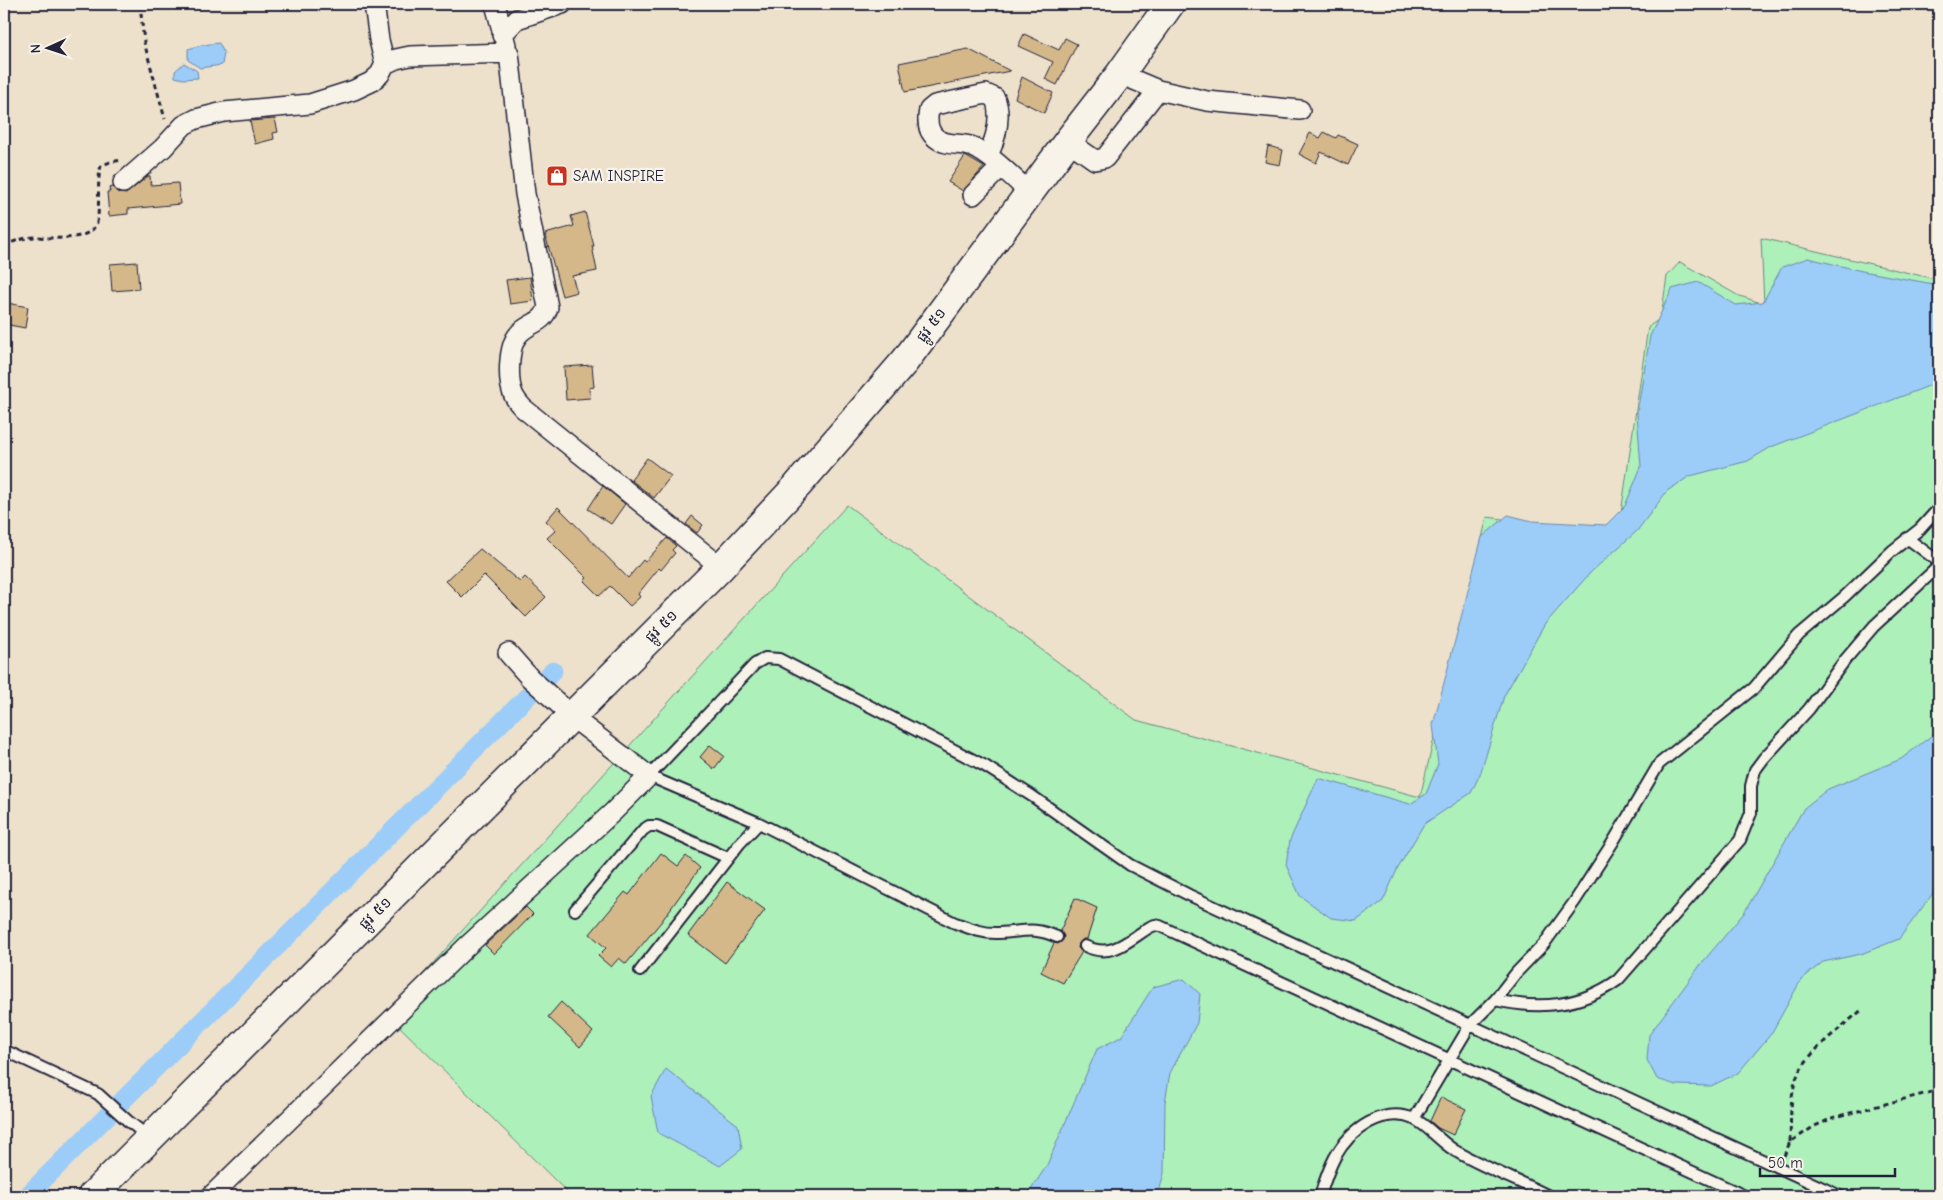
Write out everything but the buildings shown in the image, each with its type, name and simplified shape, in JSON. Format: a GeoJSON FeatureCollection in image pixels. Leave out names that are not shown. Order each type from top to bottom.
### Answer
{"type":"FeatureCollection","features":[{"type":"Feature","properties":{"kind":"main road","name":"ផ្លូវ ៥១"},"geometry":{"type":"LineString","coordinates":[[92,1196],[577,720],[797,486],[905,361],[1030,193],[1082,150],[1142,83],[1170,4]]}},
{"type":"Feature","properties":{"kind":"street"},"geometry":{"type":"LineString","coordinates":[[374,4],[379,40],[385,64]]}},
{"type":"Feature","properties":{"kind":"street"},"geometry":{"type":"LineString","coordinates":[[495,4],[502,35],[509,53],[526,194],[548,307],[544,317],[517,335],[509,366],[514,396],[523,408],[721,567]]}},
{"type":"Feature","properties":{"kind":"street"},"geometry":{"type":"LineString","coordinates":[[502,35],[517,19],[562,4]]}},
{"type":"Feature","properties":{"kind":"street"},"geometry":{"type":"LineString","coordinates":[[123,183],[132,178],[184,125],[196,119],[210,115],[310,104],[354,90],[372,82],[380,74],[385,64],[410,56],[509,53]]}},
{"type":"Feature","properties":{"kind":"street"},"geometry":{"type":"LineString","coordinates":[[1082,150],[1105,158],[1110,154],[1142,83],[1230,104],[1300,110]]}},
{"type":"Feature","properties":{"kind":"street"},"geometry":{"type":"LineString","coordinates":[[973,195],[994,162],[1030,193]]}},
{"type":"Feature","properties":{"kind":"street"},"geometry":{"type":"LineString","coordinates":[[211,1196],[466,947],[613,812],[649,776],[577,720],[530,678],[508,653]]}},
{"type":"Feature","properties":{"kind":"lane"},"geometry":{"type":"LineString","coordinates":[[1414,1119],[1451,1060],[1470,1025],[1495,1000],[1516,973],[1544,944],[1575,901],[1613,842],[1659,764],[1740,700],[1765,677],[1799,635],[1928,521],[1939,508]]}},
{"type":"Feature","properties":{"kind":"lane"},"geometry":{"type":"LineString","coordinates":[[1495,1000],[1516,1005],[1543,1006],[1562,1004],[1600,992],[1618,980],[1740,840],[1751,813],[1751,786],[1755,770],[1764,758],[1809,709],[1845,660],[1874,626],[1939,564],[1908,538]]}},
{"type":"Feature","properties":{"kind":"lane"},"geometry":{"type":"LineString","coordinates":[[1057,937],[1044,931],[1031,929],[998,933],[980,932],[954,922],[759,823],[649,776],[755,664],[765,658],[779,659],[985,766],[1032,796],[1130,865],[1189,895],[1840,1196]]}},
{"type":"Feature","properties":{"kind":"lane"},"geometry":{"type":"LineString","coordinates":[[640,971],[728,858],[759,823]]}},
{"type":"Feature","properties":{"kind":"lane"},"geometry":{"type":"LineString","coordinates":[[575,910],[643,830],[649,826],[657,826],[728,858]]}},
{"type":"Feature","properties":{"kind":"lane"},"geometry":{"type":"LineString","coordinates":[[1085,946],[1102,952],[1112,950],[1155,924],[1746,1196]]}},
{"type":"Feature","properties":{"kind":"lane"},"geometry":{"type":"LineString","coordinates":[[4,1050],[98,1094],[150,1138]]}},
{"type":"Feature","properties":{"kind":"lane"},"geometry":{"type":"LineString","coordinates":[[1320,1196],[1336,1155],[1350,1137],[1377,1118],[1395,1115],[1414,1119],[1457,1152],[1549,1196]]}},
{"type":"Feature","properties":{"kind":"path"},"geometry":{"type":"LineString","coordinates":[[140,4],[146,51],[164,117],[173,135]]}},
{"type":"Feature","properties":{"kind":"path"},"geometry":{"type":"LineString","coordinates":[[4,246],[23,239],[63,239],[84,234],[91,230],[98,219],[101,166],[110,162],[152,157]]}},
{"type":"Feature","properties":{"kind":"path"},"geometry":{"type":"LineString","coordinates":[[1778,1168],[1790,1142],[1793,1093],[1800,1070],[1810,1056],[1863,1009]]}},
{"type":"Feature","properties":{"kind":"path"},"geometry":{"type":"LineString","coordinates":[[1790,1142],[1815,1126],[1835,1117],[1939,1090]]}},
{"type":"Feature","properties":{"kind":"green space"},"geometry":{"type":"Polygon","coordinates":[[[1761,238],[1939,280],[1939,1196],[571,1196],[387,1014],[847,505],[1136,720],[1420,797],[1487,517],[1618,534],[1648,327],[1661,318],[1667,276],[1680,262],[1737,295],[1764,304],[1761,238]]]}},
{"type":"Feature","properties":{"kind":"water"},"geometry":{"type":"Polygon","coordinates":[[[219,43],[224,53],[222,65],[200,68],[188,60],[188,49],[219,43]]]}},
{"type":"Feature","properties":{"kind":"water"},"geometry":{"type":"Polygon","coordinates":[[[184,63],[197,71],[198,78],[183,79],[175,77],[175,71],[184,63]]]}},
{"type":"Feature","properties":{"kind":"water"},"geometry":{"type":"Polygon","coordinates":[[[1808,258],[1862,271],[1939,285],[1939,382],[1771,447],[1748,461],[1690,476],[1667,491],[1637,531],[1591,572],[1545,624],[1504,696],[1481,772],[1471,793],[1424,824],[1397,870],[1383,901],[1356,921],[1331,918],[1300,896],[1286,865],[1290,840],[1318,778],[1410,804],[1426,794],[1438,764],[1433,725],[1482,537],[1508,515],[1532,521],[1606,525],[1625,506],[1641,467],[1637,413],[1650,336],[1672,289],[1698,282],[1736,305],[1763,302],[1782,267],[1808,258]]]}},
{"type":"Feature","properties":{"kind":"water"},"geometry":{"type":"Polygon","coordinates":[[[1939,730],[1939,885],[1899,939],[1861,954],[1823,962],[1801,980],[1771,1034],[1738,1073],[1711,1086],[1676,1085],[1657,1079],[1647,1060],[1649,1035],[1701,964],[1744,913],[1804,808],[1828,789],[1901,759],[1939,730]]]}},
{"type":"Feature","properties":{"kind":"water"},"geometry":{"type":"Polygon","coordinates":[[[1184,979],[1200,994],[1197,1023],[1170,1073],[1165,1102],[1164,1173],[1158,1196],[1027,1196],[1047,1165],[1097,1049],[1121,1037],[1153,987],[1184,979]]]}},
{"type":"Feature","properties":{"kind":"water"},"geometry":{"type":"Polygon","coordinates":[[[666,1069],[738,1125],[742,1149],[720,1166],[658,1133],[651,1096],[666,1069]]]}},
{"type":"Feature","properties":{"kind":"waterway"},"geometry":{"type":"LineString","coordinates":[[27,1196],[553,671]]}},
{"type":"Feature","properties":{"kind":"place","name":"SAM INSPIRE"},"geometry":{"type":"Point","coordinates":[557,176]}}]}
